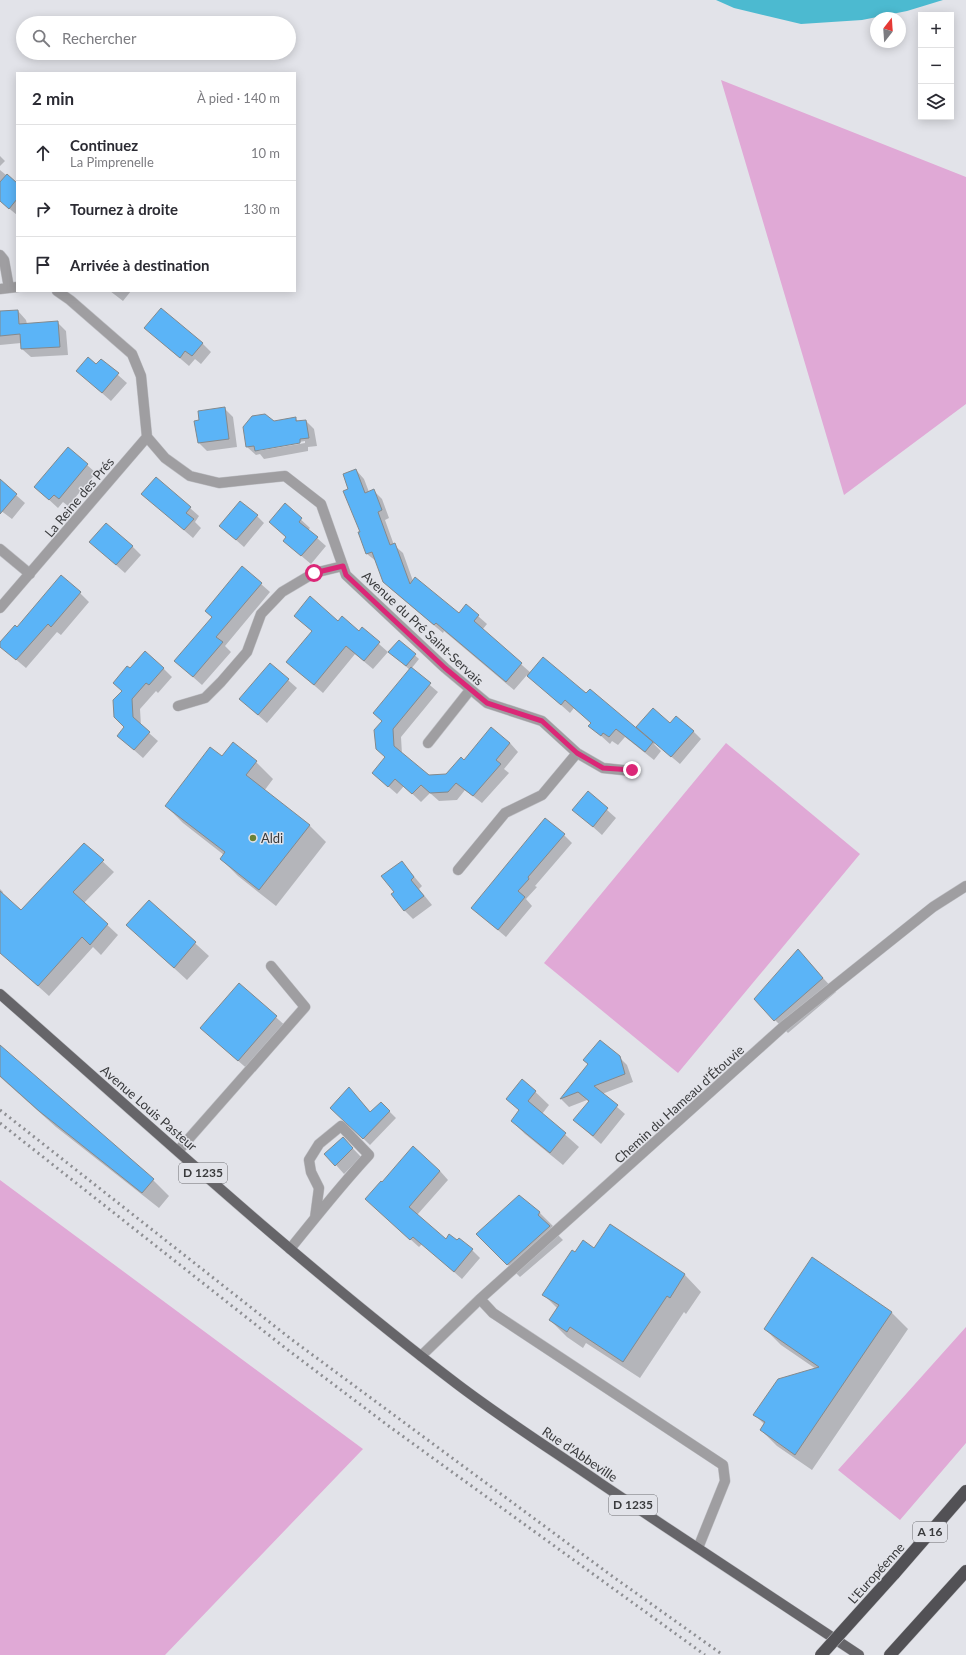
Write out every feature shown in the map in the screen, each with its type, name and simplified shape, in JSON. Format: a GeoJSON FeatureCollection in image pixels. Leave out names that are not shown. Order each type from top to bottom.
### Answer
{"type":"FeatureCollection","features":[{"type":"Feature","properties":{"kind":"highway","name":"L'Européenne"},"geometry":{"type":"LineString","coordinates":[[821,1655],[966,1491]]}},
{"type":"Feature","properties":{"kind":"highway"},"geometry":{"type":"LineString","coordinates":[[890,1655],[966,1571]]}},
{"type":"Feature","properties":{"kind":"main road","name":"Avenue Louis Pasteur"},"geometry":{"type":"LineString","coordinates":[[0,994],[290,1249],[349,1299],[411,1347]]}},
{"type":"Feature","properties":{"kind":"main road","name":"Rue d'Abbeville"},"geometry":{"type":"LineString","coordinates":[[411,1347],[457,1384],[502,1417],[860,1655]]}},
{"type":"Feature","properties":{"kind":"street"},"geometry":{"type":"LineString","coordinates":[[0,255],[4,260],[9,288]]}},
{"type":"Feature","properties":{"kind":"street"},"geometry":{"type":"LineString","coordinates":[[58,292],[70,300],[132,354],[141,376],[147,437]]}},
{"type":"Feature","properties":{"kind":"street","name":"Avenue du Pré Saint-Servais"},"geometry":{"type":"LineString","coordinates":[[147,437],[165,458],[190,476],[219,483],[285,476],[322,504],[346,575],[470,690],[487,703],[542,721],[577,753],[603,768],[632,770]]}},
{"type":"Feature","properties":{"kind":"street","name":"La Reine des Prés"},"geometry":{"type":"LineString","coordinates":[[0,608],[147,437]]}},
{"type":"Feature","properties":{"kind":"street"},"geometry":{"type":"LineString","coordinates":[[0,549],[30,574]]}},
{"type":"Feature","properties":{"kind":"street"},"geometry":{"type":"LineString","coordinates":[[178,706],[205,698],[221,682],[247,652],[261,614],[282,592],[314,573],[343,566]]}},
{"type":"Feature","properties":{"kind":"street"},"geometry":{"type":"LineString","coordinates":[[428,742],[470,690]]}},
{"type":"Feature","properties":{"kind":"street"},"geometry":{"type":"LineString","coordinates":[[458,870],[505,813],[542,795],[577,753]]}},
{"type":"Feature","properties":{"kind":"street","name":"Chemin du Hameau d'Étouvie"},"geometry":{"type":"LineString","coordinates":[[421,1356],[480,1299],[784,1026],[933,907],[966,886]]}},
{"type":"Feature","properties":{"kind":"street"},"geometry":{"type":"LineString","coordinates":[[178,1151],[305,1007],[270,966]]}},
{"type":"Feature","properties":{"kind":"street"},"geometry":{"type":"LineString","coordinates":[[290,1249],[345,1181],[369,1155],[341,1126],[319,1144],[309,1160],[311,1172],[319,1188],[315,1218]]}},
{"type":"Feature","properties":{"kind":"street"},"geometry":{"type":"LineString","coordinates":[[480,1299],[493,1313],[723,1465],[725,1481],[698,1548]]}},
{"type":"Feature","properties":{"kind":"shaded area"},"geometry":{"type":"Polygon","coordinates":[[[721,80],[966,177],[966,404],[844,495],[721,80]]]}},
{"type":"Feature","properties":{"kind":"shaded area"},"geometry":{"type":"Polygon","coordinates":[[[726,743],[860,854],[678,1073],[544,963],[726,743]]]}},
{"type":"Feature","properties":{"kind":"shaded area"},"geometry":{"type":"Polygon","coordinates":[[[0,1180],[363,1449],[165,1655],[0,1655],[0,1180]]]}},
{"type":"Feature","properties":{"kind":"shaded area"},"geometry":{"type":"Polygon","coordinates":[[[966,1327],[966,1443],[900,1520],[838,1470],[966,1327]]]}},
{"type":"Feature","properties":{"kind":"water"},"geometry":{"type":"Polygon","coordinates":[[[716,0],[943,0],[902,12],[870,12],[870,18],[862,20],[801,24],[734,8],[716,0]]]}},
{"type":"Feature","properties":{"kind":"building"},"geometry":{"type":"Polygon","coordinates":[[[7,174],[16,182],[16,200],[9,209],[0,201],[0,182],[7,174]]]}},
{"type":"Feature","properties":{"kind":"building"},"geometry":{"type":"Polygon","coordinates":[[[161,308],[203,343],[192,356],[185,351],[180,358],[144,328],[161,308]]]}},
{"type":"Feature","properties":{"kind":"building"},"geometry":{"type":"Polygon","coordinates":[[[18,310],[19,324],[58,321],[60,347],[21,349],[20,334],[0,336],[0,311],[18,310]]]}},
{"type":"Feature","properties":{"kind":"building"},"geometry":{"type":"Polygon","coordinates":[[[88,357],[96,364],[101,359],[119,373],[102,393],[76,371],[88,357]]]}},
{"type":"Feature","properties":{"kind":"building"},"geometry":{"type":"Polygon","coordinates":[[[225,407],[229,439],[198,443],[194,421],[199,420],[198,411],[225,407]]]}},
{"type":"Feature","properties":{"kind":"building"},"geometry":{"type":"Polygon","coordinates":[[[265,414],[274,421],[296,417],[296,421],[306,420],[309,438],[300,439],[300,443],[255,451],[254,446],[246,447],[243,427],[252,416],[265,414]]]}},
{"type":"Feature","properties":{"kind":"building"},"geometry":{"type":"Polygon","coordinates":[[[68,447],[88,464],[59,499],[54,495],[49,500],[34,487],[68,447]]]}},
{"type":"Feature","properties":{"kind":"building"},"geometry":{"type":"Polygon","coordinates":[[[356,469],[365,493],[374,489],[382,510],[378,512],[390,545],[395,543],[410,584],[415,577],[459,613],[466,604],[479,615],[474,621],[522,663],[506,682],[436,623],[434,625],[383,582],[372,552],[366,554],[358,532],[360,532],[343,491],[348,489],[343,474],[356,469]]]}},
{"type":"Feature","properties":{"kind":"building"},"geometry":{"type":"Polygon","coordinates":[[[156,477],[191,507],[186,513],[194,519],[184,530],[141,494],[156,477]]]}},
{"type":"Feature","properties":{"kind":"building"},"geometry":{"type":"Polygon","coordinates":[[[0,479],[17,494],[0,514],[0,479]]]}},
{"type":"Feature","properties":{"kind":"building"},"geometry":{"type":"Polygon","coordinates":[[[240,501],[258,515],[236,540],[219,526],[240,501]]]}},
{"type":"Feature","properties":{"kind":"building"},"geometry":{"type":"Polygon","coordinates":[[[285,503],[302,518],[299,522],[318,537],[301,556],[283,541],[286,537],[269,522],[285,503]]]}},
{"type":"Feature","properties":{"kind":"building"},"geometry":{"type":"Polygon","coordinates":[[[106,523],[133,546],[116,565],[89,542],[106,523]]]}},
{"type":"Feature","properties":{"kind":"building"},"geometry":{"type":"Polygon","coordinates":[[[242,566],[262,583],[216,637],[223,642],[193,677],[174,661],[212,617],[205,611],[242,566]]]}},
{"type":"Feature","properties":{"kind":"building"},"geometry":{"type":"Polygon","coordinates":[[[61,575],[81,592],[51,627],[48,624],[16,660],[0,647],[0,642],[15,625],[17,627],[61,575]]]}},
{"type":"Feature","properties":{"kind":"building"},"geometry":{"type":"Polygon","coordinates":[[[310,596],[338,621],[342,616],[359,631],[362,627],[380,642],[364,661],[346,646],[314,685],[286,662],[312,631],[294,616],[310,596]]]}},
{"type":"Feature","properties":{"kind":"building"},"geometry":{"type":"Polygon","coordinates":[[[399,640],[416,654],[406,666],[388,652],[399,640]]]}},
{"type":"Feature","properties":{"kind":"building"},"geometry":{"type":"Polygon","coordinates":[[[145,651],[164,668],[149,685],[146,683],[132,699],[133,717],[150,732],[134,750],[117,736],[124,727],[114,717],[113,700],[122,691],[113,683],[127,666],[130,668],[145,651]]]}},
{"type":"Feature","properties":{"kind":"building"},"geometry":{"type":"Polygon","coordinates":[[[543,657],[586,693],[590,689],[653,742],[645,752],[616,729],[609,737],[603,733],[601,736],[588,726],[591,723],[565,700],[561,705],[527,676],[543,657]]]}},
{"type":"Feature","properties":{"kind":"building"},"geometry":{"type":"Polygon","coordinates":[[[270,663],[289,679],[258,715],[239,699],[270,663]]]}},
{"type":"Feature","properties":{"kind":"building"},"geometry":{"type":"Polygon","coordinates":[[[411,667],[431,683],[393,729],[394,746],[429,775],[446,774],[461,757],[464,760],[491,727],[510,743],[496,760],[501,764],[473,796],[456,783],[448,792],[430,793],[421,785],[412,794],[395,779],[388,787],[372,773],[385,757],[376,749],[374,730],[382,721],[373,713],[411,667]]]}},
{"type":"Feature","properties":{"kind":"building"},"geometry":{"type":"Polygon","coordinates":[[[653,708],[670,723],[676,716],[694,731],[671,757],[636,727],[653,708]]]}},
{"type":"Feature","properties":{"kind":"building"},"geometry":{"type":"Polygon","coordinates":[[[233,742],[257,761],[246,775],[310,825],[259,890],[220,859],[225,852],[165,806],[210,747],[222,756],[233,742]]]}},
{"type":"Feature","properties":{"kind":"building"},"geometry":{"type":"Polygon","coordinates":[[[588,791],[608,808],[593,827],[572,810],[588,791]]]}},
{"type":"Feature","properties":{"kind":"building"},"geometry":{"type":"Polygon","coordinates":[[[545,818],[565,834],[518,891],[525,897],[498,930],[471,908],[545,818]]]}},
{"type":"Feature","properties":{"kind":"building"},"geometry":{"type":"Polygon","coordinates":[[[84,843],[104,860],[73,892],[108,924],[90,945],[82,937],[38,986],[0,953],[0,891],[21,910],[84,843]]]}},
{"type":"Feature","properties":{"kind":"building"},"geometry":{"type":"Polygon","coordinates":[[[402,861],[414,877],[411,880],[424,896],[404,911],[391,894],[394,892],[381,876],[402,861]]]}},
{"type":"Feature","properties":{"kind":"building"},"geometry":{"type":"Polygon","coordinates":[[[149,900],[196,942],[174,968],[126,925],[149,900]]]}},
{"type":"Feature","properties":{"kind":"building"},"geometry":{"type":"Polygon","coordinates":[[[798,949],[823,978],[774,1021],[754,999],[798,949]]]}},
{"type":"Feature","properties":{"kind":"building"},"geometry":{"type":"Polygon","coordinates":[[[239,983],[277,1016],[238,1061],[200,1028],[239,983]]]}},
{"type":"Feature","properties":{"kind":"building"},"geometry":{"type":"Polygon","coordinates":[[[600,1040],[620,1056],[625,1074],[594,1086],[618,1105],[593,1136],[573,1120],[589,1101],[578,1092],[560,1099],[588,1064],[583,1060],[600,1040]]]}},
{"type":"Feature","properties":{"kind":"building"},"geometry":{"type":"Polygon","coordinates":[[[0,1045],[154,1179],[142,1193],[39,1111],[0,1076],[0,1045]]]}},
{"type":"Feature","properties":{"kind":"building"},"geometry":{"type":"Polygon","coordinates":[[[522,1079],[536,1091],[528,1101],[566,1133],[550,1153],[511,1121],[519,1110],[506,1099],[522,1079]]]}},
{"type":"Feature","properties":{"kind":"building"},"geometry":{"type":"Polygon","coordinates":[[[349,1087],[370,1112],[381,1102],[390,1111],[363,1139],[330,1108],[349,1087]]]}},
{"type":"Feature","properties":{"kind":"building"},"geometry":{"type":"Polygon","coordinates":[[[343,1137],[353,1148],[335,1166],[324,1154],[343,1137]]]}},
{"type":"Feature","properties":{"kind":"building"},"geometry":{"type":"Polygon","coordinates":[[[413,1146],[440,1171],[409,1207],[446,1239],[449,1234],[457,1240],[459,1238],[473,1249],[454,1272],[413,1237],[410,1240],[365,1199],[413,1146]]]}},
{"type":"Feature","properties":{"kind":"building"},"geometry":{"type":"Polygon","coordinates":[[[519,1195],[540,1212],[538,1215],[550,1226],[507,1265],[476,1234],[519,1195]]]}},
{"type":"Feature","properties":{"kind":"building"},"geometry":{"type":"Polygon","coordinates":[[[610,1224],[685,1274],[670,1298],[667,1296],[623,1362],[570,1327],[567,1332],[549,1320],[559,1305],[542,1295],[572,1250],[575,1252],[583,1240],[594,1248],[610,1224]]]}},
{"type":"Feature","properties":{"kind":"building"},"geometry":{"type":"Polygon","coordinates":[[[812,1257],[892,1312],[795,1455],[760,1430],[765,1422],[753,1415],[778,1379],[819,1367],[764,1329],[812,1257]]]}},
{"type":"Feature","properties":{"kind":"railway"},"geometry":{"type":"LineString","coordinates":[[0,1110],[291,1339],[612,1576],[723,1655]]}},
{"type":"Feature","properties":{"kind":"railway"},"geometry":{"type":"LineString","coordinates":[[0,1123],[284,1347],[390,1427],[705,1655]]}},
{"type":"Feature","properties":{"kind":"place","name":"Aldi"},"geometry":{"type":"Point","coordinates":[253,838]}},
{"type":"Feature","properties":{"kind":"route"},"geometry":{"type":"LineString","coordinates":[[314,573],[343,566],[346,575],[445,668],[487,703],[542,721],[577,753],[603,768],[632,770]]}}]}
